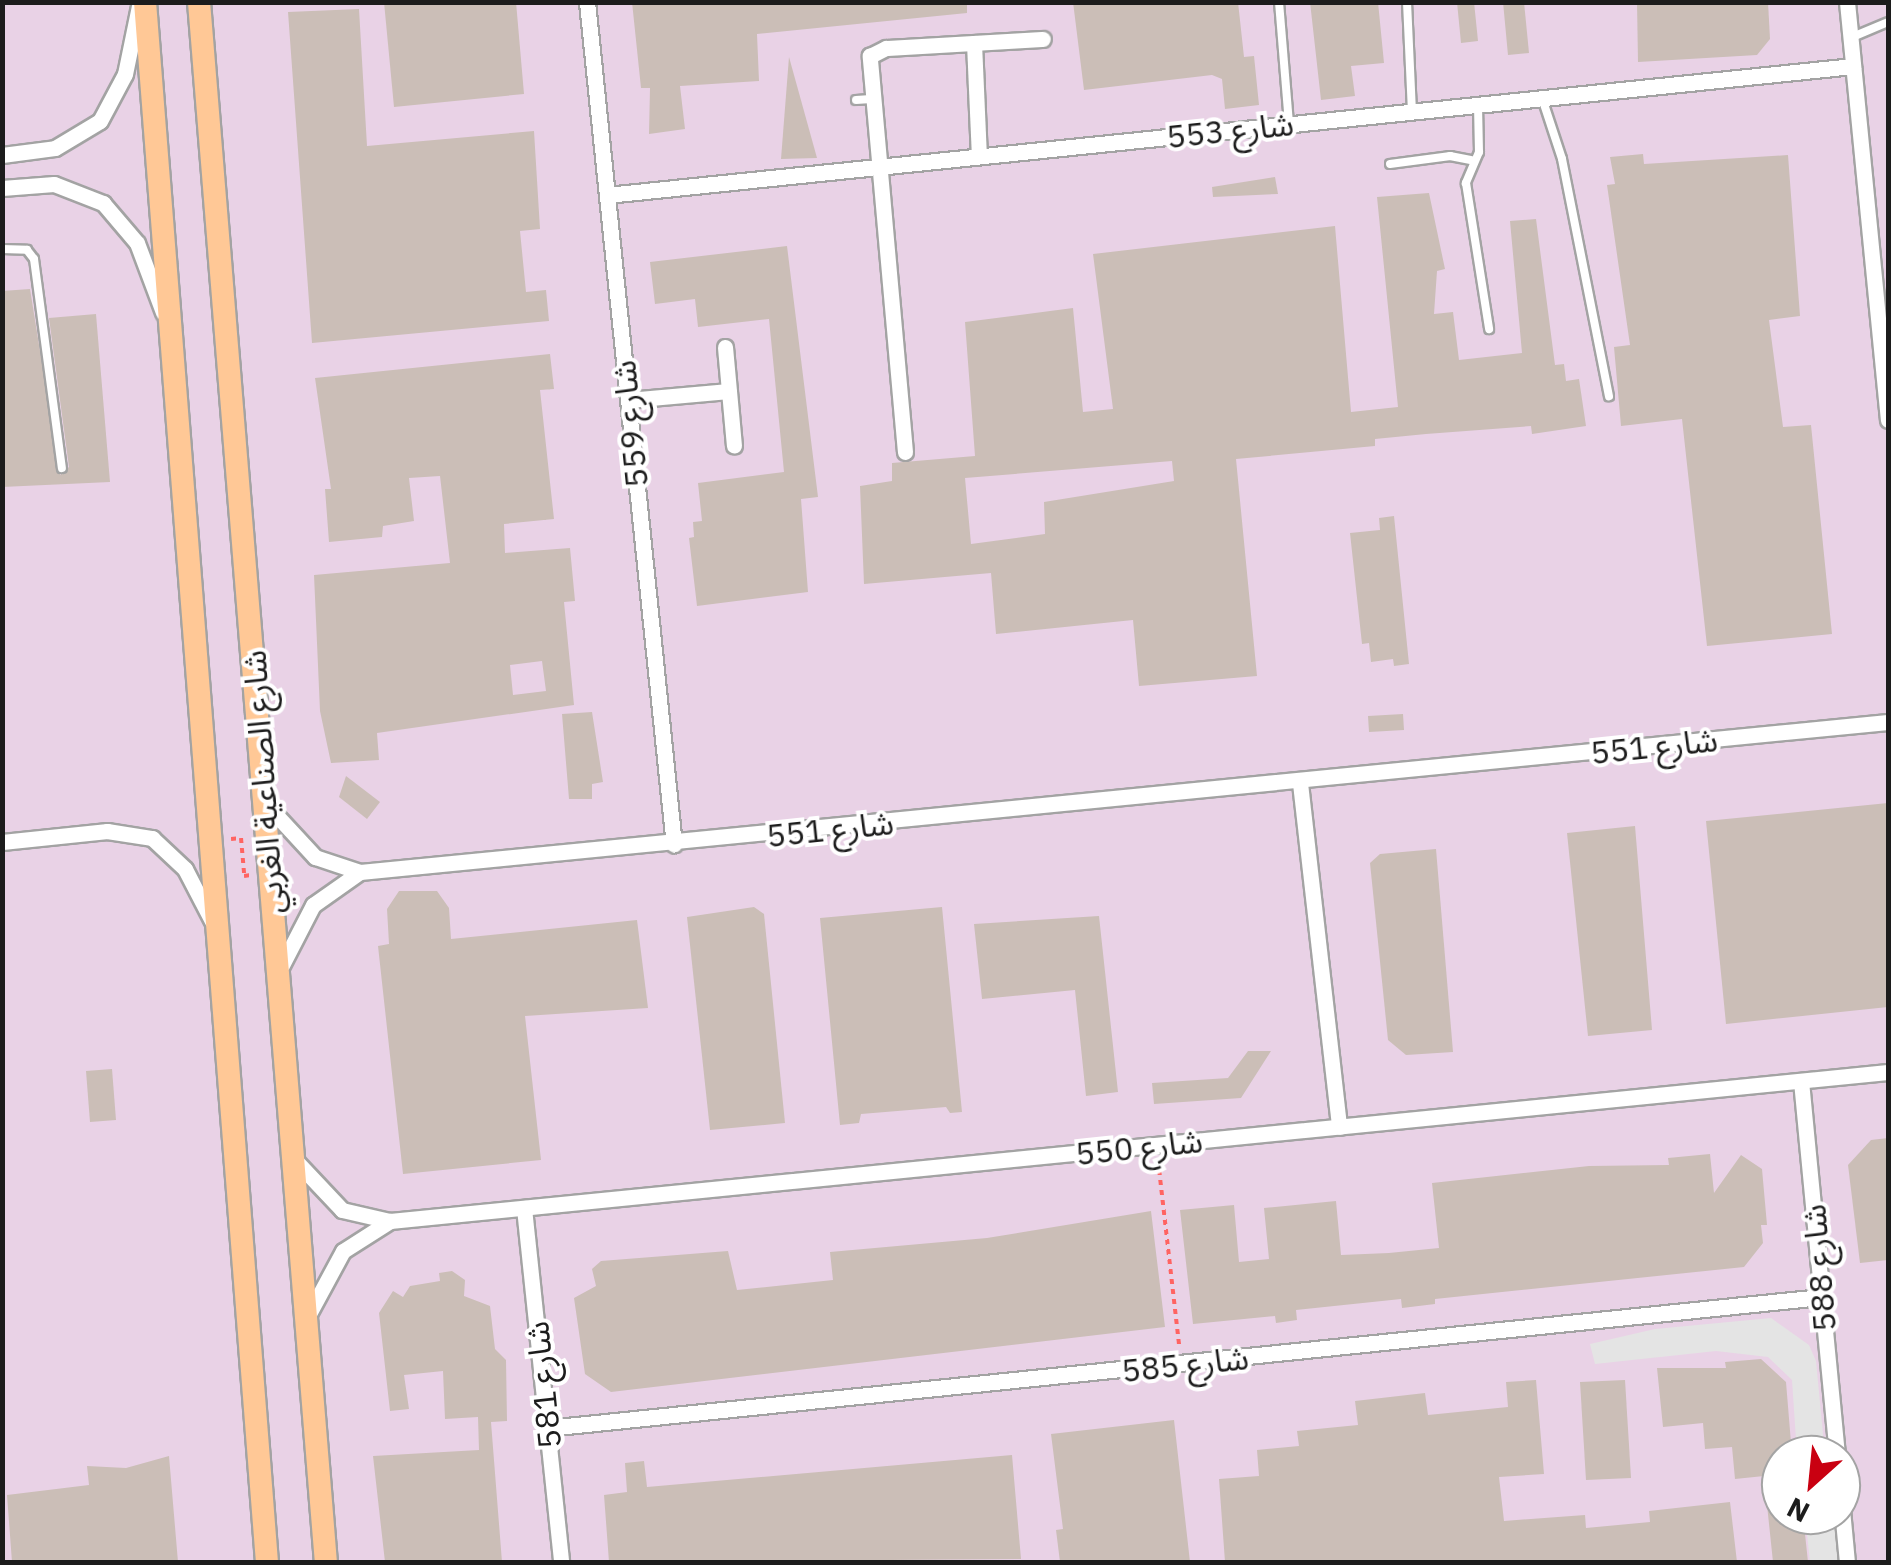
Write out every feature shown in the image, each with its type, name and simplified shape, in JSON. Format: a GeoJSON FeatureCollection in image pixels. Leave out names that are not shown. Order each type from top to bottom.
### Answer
{"type":"FeatureCollection","features":[{"type":"Feature","properties":{"kind":"main road","name":"شارع الصناعية الغربي"},"geometry":{"type":"LineString","coordinates":[[142,2],[172,335],[267,1562]]}},
{"type":"Feature","properties":{"kind":"main road","name":"شارع الصناعية الغربي"},"geometry":{"type":"LineString","coordinates":[[198,2],[267,805],[277,981],[326,1562]]}},
{"type":"Feature","properties":{"kind":"street"},"geometry":{"type":"LineString","coordinates":[[2,155],[56,148],[100,121],[125,74],[142,2]]}},
{"type":"Feature","properties":{"kind":"street","name":"شارع 559"},"geometry":{"type":"LineString","coordinates":[[587,2],[674,845]]}},
{"type":"Feature","properties":{"kind":"street"},"geometry":{"type":"LineString","coordinates":[[1846,2],[1885,352],[1888,420]]}},
{"type":"Feature","properties":{"kind":"street"},"geometry":{"type":"LineString","coordinates":[[906,452],[878,167],[863,99],[868,68],[876,49],[1043,39]]}},
{"type":"Feature","properties":{"kind":"street"},"geometry":{"type":"LineString","coordinates":[[974,43],[979,156]]}},
{"type":"Feature","properties":{"kind":"street","name":"شارع 553"},"geometry":{"type":"LineString","coordinates":[[607,195],[1853,66]]}},
{"type":"Feature","properties":{"kind":"street"},"geometry":{"type":"LineString","coordinates":[[2,188],[54,184],[103,203],[136,242],[172,335]]}},
{"type":"Feature","properties":{"kind":"street"},"geometry":{"type":"LineString","coordinates":[[725,347],[734,446]]}},
{"type":"Feature","properties":{"kind":"street"},"geometry":{"type":"LineString","coordinates":[[628,400],[729,390]]}},
{"type":"Feature","properties":{"kind":"street","name":"شارع 551"},"geometry":{"type":"LineString","coordinates":[[267,805],[315,857],[360,872],[674,845],[1888,722]]}},
{"type":"Feature","properties":{"kind":"street"},"geometry":{"type":"LineString","coordinates":[[1300,783],[1338,1127]]}},
{"type":"Feature","properties":{"kind":"street"},"geometry":{"type":"LineString","coordinates":[[2,842],[107,832],[152,838],[186,870],[218,934]]}},
{"type":"Feature","properties":{"kind":"street"},"geometry":{"type":"LineString","coordinates":[[277,981],[296,928],[313,905],[360,872]]}},
{"type":"Feature","properties":{"kind":"street","name":"شارع 550"},"geometry":{"type":"LineString","coordinates":[[291,1155],[342,1210],[390,1221],[1888,1072]]}},
{"type":"Feature","properties":{"kind":"street","name":"شارع 588"},"geometry":{"type":"LineString","coordinates":[[1802,1081],[1835,1435]]}},
{"type":"Feature","properties":{"kind":"street","name":"شارع 581"},"geometry":{"type":"LineString","coordinates":[[524,1208],[561,1562]]}},
{"type":"Feature","properties":{"kind":"street"},"geometry":{"type":"LineString","coordinates":[[306,1328],[334,1262],[390,1221]]}},
{"type":"Feature","properties":{"kind":"street","name":"شارع 585"},"geometry":{"type":"LineString","coordinates":[[548,1428],[1822,1297]]}},
{"type":"Feature","properties":{"kind":"street"},"geometry":{"type":"LineString","coordinates":[[1844,1535],[1847,1562]]}},
{"type":"Feature","properties":{"kind":"lane"},"geometry":{"type":"LineString","coordinates":[[1279,2],[1289,124]]}},
{"type":"Feature","properties":{"kind":"lane"},"geometry":{"type":"LineString","coordinates":[[1408,2],[1412,112]]}},
{"type":"Feature","properties":{"kind":"lane"},"geometry":{"type":"LineString","coordinates":[[1850,38],[1888,22]]}},
{"type":"Feature","properties":{"kind":"lane"},"geometry":{"type":"LineString","coordinates":[[1542,98],[1562,159],[1609,396]]}},
{"type":"Feature","properties":{"kind":"lane"},"geometry":{"type":"LineString","coordinates":[[1478,105],[1479,152],[1471,160],[1466,184],[1489,329]]}},
{"type":"Feature","properties":{"kind":"lane"},"geometry":{"type":"LineString","coordinates":[[1390,164],[1450,156],[1471,160]]}},
{"type":"Feature","properties":{"kind":"lane"},"geometry":{"type":"LineString","coordinates":[[2,249],[27,250],[34,259],[62,468]]}},
{"type":"Feature","properties":{"kind":"path"},"geometry":{"type":"LineString","coordinates":[[211,840],[242,838],[244,876],[271,874]]}},
{"type":"Feature","properties":{"kind":"path"},"geometry":{"type":"LineString","coordinates":[[1157,1145],[1181,1364]]}},
{"type":"Feature","properties":{"kind":"shaded area"},"geometry":{"type":"Polygon","coordinates":[[[3,3],[1888,3],[1888,1562],[3,1562],[3,3]]]}},
{"type":"Feature","properties":{"kind":"shaded area"},"geometry":{"type":"Polygon","coordinates":[[[1771,1318],[1809,1345],[1816,1361],[1823,1435],[1796,1435],[1792,1380],[1768,1357],[1716,1351],[1595,1364],[1590,1344],[1655,1329],[1771,1318]]]}},
{"type":"Feature","properties":{"kind":"shaded area"},"geometry":{"type":"Polygon","coordinates":[[[1807,1535],[1836,1535],[1839,1562],[1810,1562],[1807,1535]]]}},
{"type":"Feature","properties":{"kind":"building"},"geometry":{"type":"Polygon","coordinates":[[[384,2],[516,2],[524,94],[394,107],[384,2]]]}},
{"type":"Feature","properties":{"kind":"building"},"geometry":{"type":"Polygon","coordinates":[[[632,2],[967,2],[967,13],[757,34],[759,81],[680,86],[685,129],[649,134],[650,88],[641,88],[632,2]]]}},
{"type":"Feature","properties":{"kind":"building"},"geometry":{"type":"Polygon","coordinates":[[[1073,2],[1238,2],[1244,57],[1254,56],[1259,105],[1225,109],[1222,79],[1212,75],[1084,90],[1073,2]]]}},
{"type":"Feature","properties":{"kind":"building"},"geometry":{"type":"Polygon","coordinates":[[[1310,2],[1378,2],[1384,63],[1351,66],[1355,96],[1321,100],[1310,2]]]}},
{"type":"Feature","properties":{"kind":"building"},"geometry":{"type":"Polygon","coordinates":[[[1457,2],[1474,2],[1478,41],[1461,43],[1457,2]]]}},
{"type":"Feature","properties":{"kind":"building"},"geometry":{"type":"Polygon","coordinates":[[[1503,2],[1524,2],[1529,53],[1508,55],[1503,2]]]}},
{"type":"Feature","properties":{"kind":"building"},"geometry":{"type":"Polygon","coordinates":[[[1637,2],[1768,2],[1770,39],[1757,55],[1638,62],[1637,2]]]}},
{"type":"Feature","properties":{"kind":"building"},"geometry":{"type":"Polygon","coordinates":[[[359,9],[367,146],[534,131],[540,229],[520,231],[526,292],[546,290],[549,321],[312,343],[288,12],[359,9]]]}},
{"type":"Feature","properties":{"kind":"building"},"geometry":{"type":"Polygon","coordinates":[[[789,57],[817,158],[781,159],[789,57]]]}},
{"type":"Feature","properties":{"kind":"building"},"geometry":{"type":"Polygon","coordinates":[[[1643,154],[1644,164],[1788,155],[1800,316],[1769,320],[1783,427],[1811,425],[1832,634],[1707,646],[1682,419],[1621,426],[1614,347],[1630,345],[1607,185],[1615,184],[1610,157],[1643,154]]]}},
{"type":"Feature","properties":{"kind":"building"},"geometry":{"type":"Polygon","coordinates":[[[1275,177],[1278,194],[1213,197],[1212,187],[1275,177]]]}},
{"type":"Feature","properties":{"kind":"building"},"geometry":{"type":"Polygon","coordinates":[[[1429,193],[1445,269],[1437,271],[1434,314],[1453,312],[1459,360],[1522,353],[1510,221],[1536,219],[1555,365],[1564,364],[1566,381],[1579,379],[1586,426],[1532,434],[1531,426],[1426,434],[1375,439],[1375,446],[1236,459],[1257,676],[1139,686],[1133,620],[996,634],[991,573],[864,584],[860,486],[892,481],[892,463],[975,456],[965,322],[1073,308],[1083,412],[1113,409],[1093,254],[1335,226],[1351,412],[1398,407],[1377,197],[1429,193]],[[1172,461],[965,478],[971,544],[1045,534],[1044,502],[1174,481],[1172,461]]]}},
{"type":"Feature","properties":{"kind":"building"},"geometry":{"type":"Polygon","coordinates":[[[787,246],[818,497],[801,499],[808,592],[697,606],[689,538],[694,537],[693,522],[702,521],[698,483],[784,472],[769,319],[698,327],[695,299],[655,304],[650,262],[787,246]]]}},
{"type":"Feature","properties":{"kind":"building"},"geometry":{"type":"Polygon","coordinates":[[[30,289],[60,475],[69,467],[49,318],[96,314],[110,482],[2,487],[2,291],[30,289]]]}},
{"type":"Feature","properties":{"kind":"building"},"geometry":{"type":"Polygon","coordinates":[[[550,354],[554,389],[540,390],[554,519],[504,524],[505,553],[570,548],[575,601],[564,602],[574,705],[377,733],[379,760],[331,763],[320,711],[314,575],[450,563],[440,476],[409,478],[414,521],[383,526],[382,537],[329,542],[325,489],[331,489],[315,378],[550,354]],[[542,661],[510,665],[513,695],[546,691],[542,661]]]}},
{"type":"Feature","properties":{"kind":"building"},"geometry":{"type":"Polygon","coordinates":[[[1394,516],[1409,664],[1394,666],[1393,659],[1371,662],[1369,643],[1362,644],[1350,533],[1380,530],[1379,518],[1394,516]]]}},
{"type":"Feature","properties":{"kind":"building"},"geometry":{"type":"Polygon","coordinates":[[[592,712],[603,782],[592,784],[592,799],[569,799],[562,714],[592,712]]]}},
{"type":"Feature","properties":{"kind":"building"},"geometry":{"type":"Polygon","coordinates":[[[1403,714],[1404,730],[1369,732],[1368,716],[1403,714]]]}},
{"type":"Feature","properties":{"kind":"building"},"geometry":{"type":"Polygon","coordinates":[[[346,776],[380,802],[367,819],[339,797],[346,776]]]}},
{"type":"Feature","properties":{"kind":"building"},"geometry":{"type":"Polygon","coordinates":[[[1888,803],[1888,1007],[1726,1024],[1706,821],[1888,803]]]}},
{"type":"Feature","properties":{"kind":"building"},"geometry":{"type":"Polygon","coordinates":[[[1635,826],[1652,1030],[1588,1036],[1567,833],[1635,826]]]}},
{"type":"Feature","properties":{"kind":"building"},"geometry":{"type":"Polygon","coordinates":[[[1436,849],[1453,1052],[1406,1055],[1388,1040],[1370,863],[1380,854],[1436,849]]]}},
{"type":"Feature","properties":{"kind":"building"},"geometry":{"type":"Polygon","coordinates":[[[399,891],[437,891],[449,908],[451,939],[637,920],[648,1008],[525,1016],[541,1160],[403,1174],[378,946],[389,944],[387,909],[399,891]]]}},
{"type":"Feature","properties":{"kind":"building"},"geometry":{"type":"Polygon","coordinates":[[[754,907],[764,914],[785,1123],[710,1130],[687,917],[754,907]]]}},
{"type":"Feature","properties":{"kind":"building"},"geometry":{"type":"Polygon","coordinates":[[[942,907],[962,1112],[950,1113],[946,1107],[861,1114],[859,1123],[840,1125],[820,918],[942,907]]]}},
{"type":"Feature","properties":{"kind":"building"},"geometry":{"type":"Polygon","coordinates":[[[1099,916],[1118,1092],[1086,1096],[1075,990],[982,999],[974,924],[1099,916]]]}},
{"type":"Feature","properties":{"kind":"building"},"geometry":{"type":"Polygon","coordinates":[[[1248,1051],[1271,1051],[1241,1098],[1154,1104],[1152,1083],[1228,1078],[1248,1051]]]}},
{"type":"Feature","properties":{"kind":"building"},"geometry":{"type":"Polygon","coordinates":[[[112,1069],[116,1120],[90,1122],[86,1071],[112,1069]]]}},
{"type":"Feature","properties":{"kind":"building"},"geometry":{"type":"Polygon","coordinates":[[[1888,1138],[1888,1260],[1860,1263],[1848,1165],[1871,1140],[1888,1138]]]}},
{"type":"Feature","properties":{"kind":"building"},"geometry":{"type":"Polygon","coordinates":[[[1710,1154],[1714,1193],[1741,1155],[1762,1169],[1767,1225],[1761,1225],[1763,1243],[1744,1267],[1435,1299],[1435,1304],[1402,1308],[1401,1299],[1296,1310],[1297,1320],[1276,1323],[1275,1316],[1193,1324],[1180,1210],[1234,1205],[1239,1262],[1269,1259],[1264,1208],[1336,1201],[1341,1255],[1439,1248],[1432,1183],[1589,1166],[1669,1165],[1668,1158],[1710,1154]]]}},
{"type":"Feature","properties":{"kind":"building"},"geometry":{"type":"Polygon","coordinates":[[[1151,1211],[1165,1327],[611,1392],[585,1374],[574,1298],[596,1286],[592,1269],[601,1261],[728,1251],[737,1290],[833,1280],[830,1252],[987,1238],[1151,1211]]]}},
{"type":"Feature","properties":{"kind":"building"},"geometry":{"type":"Polygon","coordinates":[[[452,1271],[465,1280],[464,1296],[490,1306],[495,1349],[506,1360],[507,1421],[491,1422],[502,1562],[385,1562],[373,1456],[479,1450],[478,1417],[445,1419],[443,1371],[404,1375],[409,1409],[390,1411],[379,1313],[393,1291],[403,1297],[410,1286],[440,1281],[439,1273],[452,1271]]]}},
{"type":"Feature","properties":{"kind":"building"},"geometry":{"type":"Polygon","coordinates":[[[1761,1359],[1786,1382],[1790,1435],[1761,1435],[1761,1476],[1735,1479],[1732,1447],[1705,1449],[1703,1423],[1663,1427],[1657,1368],[1726,1368],[1725,1362],[1761,1359]]]}},
{"type":"Feature","properties":{"kind":"building"},"geometry":{"type":"Polygon","coordinates":[[[1536,1380],[1544,1474],[1499,1477],[1504,1521],[1585,1515],[1586,1528],[1650,1522],[1649,1511],[1730,1502],[1737,1562],[1225,1562],[1219,1479],[1259,1476],[1257,1450],[1299,1446],[1297,1431],[1358,1425],[1355,1401],[1425,1393],[1428,1415],[1508,1407],[1506,1382],[1536,1380]]]}},
{"type":"Feature","properties":{"kind":"building"},"geometry":{"type":"Polygon","coordinates":[[[1625,1380],[1631,1478],[1586,1480],[1580,1382],[1625,1380]]]}},
{"type":"Feature","properties":{"kind":"building"},"geometry":{"type":"Polygon","coordinates":[[[1174,1420],[1190,1562],[1060,1562],[1056,1530],[1063,1529],[1051,1434],[1174,1420]]]}},
{"type":"Feature","properties":{"kind":"building"},"geometry":{"type":"Polygon","coordinates":[[[1012,1455],[1021,1559],[609,1562],[604,1495],[627,1492],[625,1463],[644,1461],[647,1487],[1012,1455]]]}},
{"type":"Feature","properties":{"kind":"building"},"geometry":{"type":"Polygon","coordinates":[[[169,1456],[178,1562],[12,1562],[7,1495],[89,1485],[87,1466],[126,1468],[169,1456]]]}},
{"type":"Feature","properties":{"kind":"building"},"geometry":{"type":"Polygon","coordinates":[[[1770,1535],[1805,1535],[1808,1562],[1773,1562],[1770,1535]]]}}]}
